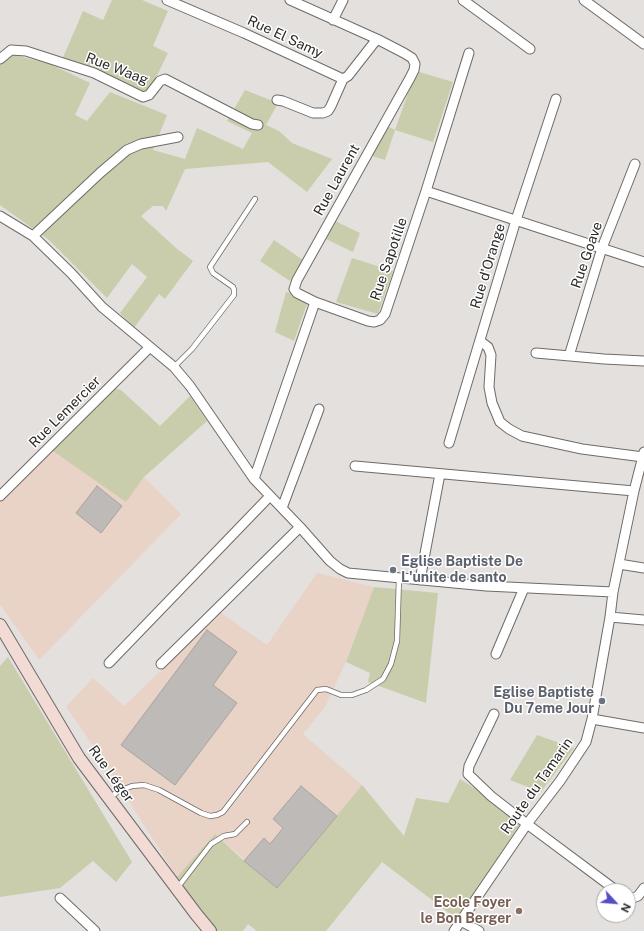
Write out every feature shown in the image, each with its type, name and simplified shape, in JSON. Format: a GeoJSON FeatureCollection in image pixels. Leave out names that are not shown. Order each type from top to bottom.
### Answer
{"type":"FeatureCollection","features":[{"type":"Feature","properties":{"kind":"street","name":"Rue El Samy"},"geometry":{"type":"LineString","coordinates":[[167,0],[244,33],[343,79]]}},
{"type":"Feature","properties":{"kind":"street"},"geometry":{"type":"LineString","coordinates":[[277,100],[284,101],[313,113],[323,113],[328,111],[343,79],[348,76],[377,39],[290,0]]}},
{"type":"Feature","properties":{"kind":"street"},"geometry":{"type":"LineString","coordinates":[[333,20],[343,0]]}},
{"type":"Feature","properties":{"kind":"street"},"geometry":{"type":"LineString","coordinates":[[463,0],[530,49]]}},
{"type":"Feature","properties":{"kind":"street"},"geometry":{"type":"LineString","coordinates":[[584,0],[644,44]]}},
{"type":"Feature","properties":{"kind":"street","name":"Rue Laurent"},"geometry":{"type":"LineString","coordinates":[[315,302],[297,293],[294,289],[297,280],[414,70],[415,64],[412,58],[377,39]]}},
{"type":"Feature","properties":{"kind":"street","name":"Rue Waag"},"geometry":{"type":"LineString","coordinates":[[0,59],[11,50],[26,51],[94,74],[143,97],[149,95],[160,81],[165,79],[252,124],[258,125]]}},
{"type":"Feature","properties":{"kind":"street","name":"Rue Sapotille"},"geometry":{"type":"LineString","coordinates":[[315,302],[368,321],[374,322],[380,320],[385,314],[426,191],[469,53]]}},
{"type":"Feature","properties":{"kind":"street","name":"Rue d'Orange"},"geometry":{"type":"LineString","coordinates":[[449,443],[516,220],[556,99]]}},
{"type":"Feature","properties":{"kind":"street"},"geometry":{"type":"LineString","coordinates":[[33,236],[100,173],[127,150],[141,144],[178,137]]}},
{"type":"Feature","properties":{"kind":"street","name":"Rue Goave"},"geometry":{"type":"LineString","coordinates":[[569,356],[602,248],[635,164]]}},
{"type":"Feature","properties":{"kind":"street"},"geometry":{"type":"LineString","coordinates":[[426,191],[644,262]]}},
{"type":"Feature","properties":{"kind":"street"},"geometry":{"type":"LineString","coordinates":[[0,216],[33,236],[71,273],[102,307],[174,367],[190,386],[254,479],[330,561],[344,571],[348,573],[486,586],[613,592]]}},
{"type":"Feature","properties":{"kind":"street"},"geometry":{"type":"LineString","coordinates":[[254,479],[315,302]]}},
{"type":"Feature","properties":{"kind":"street"},"geometry":{"type":"LineString","coordinates":[[480,342],[488,347],[491,355],[489,387],[492,402],[500,422],[509,429],[522,436],[582,449],[643,455]]}},
{"type":"Feature","properties":{"kind":"street","name":"Rue Lemercier"},"geometry":{"type":"LineString","coordinates":[[0,496],[150,347]]}},
{"type":"Feature","properties":{"kind":"street"},"geometry":{"type":"LineString","coordinates":[[536,354],[644,361]]}},
{"type":"Feature","properties":{"kind":"street"},"geometry":{"type":"LineString","coordinates":[[282,508],[319,409]]}},
{"type":"Feature","properties":{"kind":"street","name":"Route du Tamarin"},"geometry":{"type":"LineString","coordinates":[[454,931],[527,824],[560,781],[586,742],[592,719],[613,592],[643,455]]}},
{"type":"Feature","properties":{"kind":"street"},"geometry":{"type":"LineString","coordinates":[[355,466],[634,491]]}},
{"type":"Feature","properties":{"kind":"street"},"geometry":{"type":"LineString","coordinates":[[420,580],[440,474]]}},
{"type":"Feature","properties":{"kind":"street"},"geometry":{"type":"LineString","coordinates":[[109,662],[270,496]]}},
{"type":"Feature","properties":{"kind":"street"},"geometry":{"type":"LineString","coordinates":[[161,664],[300,527]]}},
{"type":"Feature","properties":{"kind":"street"},"geometry":{"type":"LineString","coordinates":[[619,564],[644,568]]}},
{"type":"Feature","properties":{"kind":"street"},"geometry":{"type":"LineString","coordinates":[[496,654],[524,588]]}},
{"type":"Feature","properties":{"kind":"street"},"geometry":{"type":"LineString","coordinates":[[610,617],[644,620]]}},
{"type":"Feature","properties":{"kind":"street","name":"Rue Léger"},"geometry":{"type":"LineString","coordinates":[[0,625],[79,758],[210,931]]}},
{"type":"Feature","properties":{"kind":"street"},"geometry":{"type":"LineString","coordinates":[[494,714],[469,766],[468,774],[491,796],[606,883]]}},
{"type":"Feature","properties":{"kind":"street"},"geometry":{"type":"LineString","coordinates":[[592,719],[644,728]]}},
{"type":"Feature","properties":{"kind":"street"},"geometry":{"type":"LineString","coordinates":[[636,897],[644,888]]}},
{"type":"Feature","properties":{"kind":"street"},"geometry":{"type":"LineString","coordinates":[[60,898],[96,931]]}},
{"type":"Feature","properties":{"kind":"street"},"geometry":{"type":"LineString","coordinates":[[460,921],[479,931]]}},
{"type":"Feature","properties":{"kind":"lane"},"geometry":{"type":"LineString","coordinates":[[174,367],[192,349],[234,295],[233,287],[213,273],[210,267],[255,199]]}},
{"type":"Feature","properties":{"kind":"lane"},"geometry":{"type":"LineString","coordinates":[[110,798],[117,792],[132,786],[144,785],[159,790],[201,813],[210,816],[217,816],[223,812],[317,690],[326,689],[341,695],[352,695],[366,690],[383,679],[391,664],[397,641],[398,578]]}},
{"type":"Feature","properties":{"kind":"lane"},"geometry":{"type":"LineString","coordinates":[[177,888],[211,844],[224,836],[235,834],[247,822]]}},
{"type":"Feature","properties":{"kind":"shaded area"},"geometry":{"type":"Polygon","coordinates":[[[50,449],[126,501],[144,477],[181,514],[39,660],[0,604],[0,500],[50,449]]]}},
{"type":"Feature","properties":{"kind":"shaded area"},"geometry":{"type":"Polygon","coordinates":[[[317,573],[374,587],[346,661],[325,707],[303,734],[362,785],[277,888],[215,834],[177,877],[101,757],[66,707],[93,678],[124,706],[221,613],[267,645],[317,573]]]}},
{"type":"Feature","properties":{"kind":"green space"},"geometry":{"type":"Polygon","coordinates":[[[112,0],[142,0],[168,11],[153,46],[168,53],[147,96],[62,60],[83,11],[103,20],[112,0]]]}},
{"type":"Feature","properties":{"kind":"green space"},"geometry":{"type":"Polygon","coordinates":[[[10,54],[50,64],[90,83],[75,115],[87,121],[110,92],[167,115],[153,150],[185,159],[197,128],[243,149],[252,133],[227,121],[245,90],[278,103],[266,125],[279,131],[292,143],[332,159],[307,192],[268,162],[185,169],[166,211],[163,206],[153,206],[141,216],[176,248],[193,261],[165,299],[159,294],[134,328],[120,313],[147,277],[132,264],[107,298],[49,240],[0,205],[0,65],[10,54]]]}},
{"type":"Feature","properties":{"kind":"green space"},"geometry":{"type":"Polygon","coordinates":[[[416,71],[453,82],[433,142],[395,130],[416,71]]]}},
{"type":"Feature","properties":{"kind":"green space"},"geometry":{"type":"Polygon","coordinates":[[[383,124],[395,130],[385,160],[369,155],[383,124]]]}},
{"type":"Feature","properties":{"kind":"green space"},"geometry":{"type":"Polygon","coordinates":[[[335,221],[360,233],[353,252],[326,239],[335,221]]]}},
{"type":"Feature","properties":{"kind":"green space"},"geometry":{"type":"Polygon","coordinates":[[[274,240],[303,260],[290,281],[260,261],[274,240]]]}},
{"type":"Feature","properties":{"kind":"green space"},"geometry":{"type":"Polygon","coordinates":[[[352,258],[393,271],[378,314],[336,302],[352,258]]]}},
{"type":"Feature","properties":{"kind":"green space"},"geometry":{"type":"Polygon","coordinates":[[[286,292],[309,298],[294,341],[275,332],[286,292]]]}},
{"type":"Feature","properties":{"kind":"green space"},"geometry":{"type":"Polygon","coordinates":[[[114,388],[121,390],[160,426],[190,396],[207,421],[144,477],[126,502],[50,449],[114,388]]]}},
{"type":"Feature","properties":{"kind":"green space"},"geometry":{"type":"Polygon","coordinates":[[[374,587],[438,593],[426,703],[368,682],[370,673],[346,662],[374,587]]]}},
{"type":"Feature","properties":{"kind":"green space"},"geometry":{"type":"Polygon","coordinates":[[[8,657],[132,862],[116,882],[93,861],[60,888],[0,897],[0,666],[8,657]]]}},
{"type":"Feature","properties":{"kind":"green space"},"geometry":{"type":"Polygon","coordinates":[[[537,735],[574,748],[541,792],[510,780],[537,735]]]}},
{"type":"Feature","properties":{"kind":"green space"},"geometry":{"type":"Polygon","coordinates":[[[460,779],[523,819],[457,919],[382,862],[326,931],[257,931],[248,924],[243,931],[215,931],[177,877],[215,834],[244,861],[277,888],[362,785],[404,836],[416,798],[448,803],[460,779]]]}},
{"type":"Feature","properties":{"kind":"building"},"geometry":{"type":"Polygon","coordinates":[[[97,486],[122,506],[101,533],[76,513],[97,486]]]}},
{"type":"Feature","properties":{"kind":"building"},"geometry":{"type":"Polygon","coordinates":[[[207,630],[237,652],[213,685],[237,703],[175,785],[121,745],[207,630]]]}},
{"type":"Feature","properties":{"kind":"building"},"geometry":{"type":"Polygon","coordinates":[[[301,786],[337,816],[277,888],[244,861],[264,838],[270,844],[283,828],[273,819],[301,786]]]}},
{"type":"Feature","properties":{"kind":"place","name":"Eglise Baptiste De L'unite de santo"},"geometry":{"type":"Point","coordinates":[393,570]}},
{"type":"Feature","properties":{"kind":"place","name":"Eglise Baptiste Du 7eme Jour"},"geometry":{"type":"Point","coordinates":[602,701]}},
{"type":"Feature","properties":{"kind":"place","name":"Ecole Foyer le Bon Berger"},"geometry":{"type":"Point","coordinates":[519,911]}}]}
